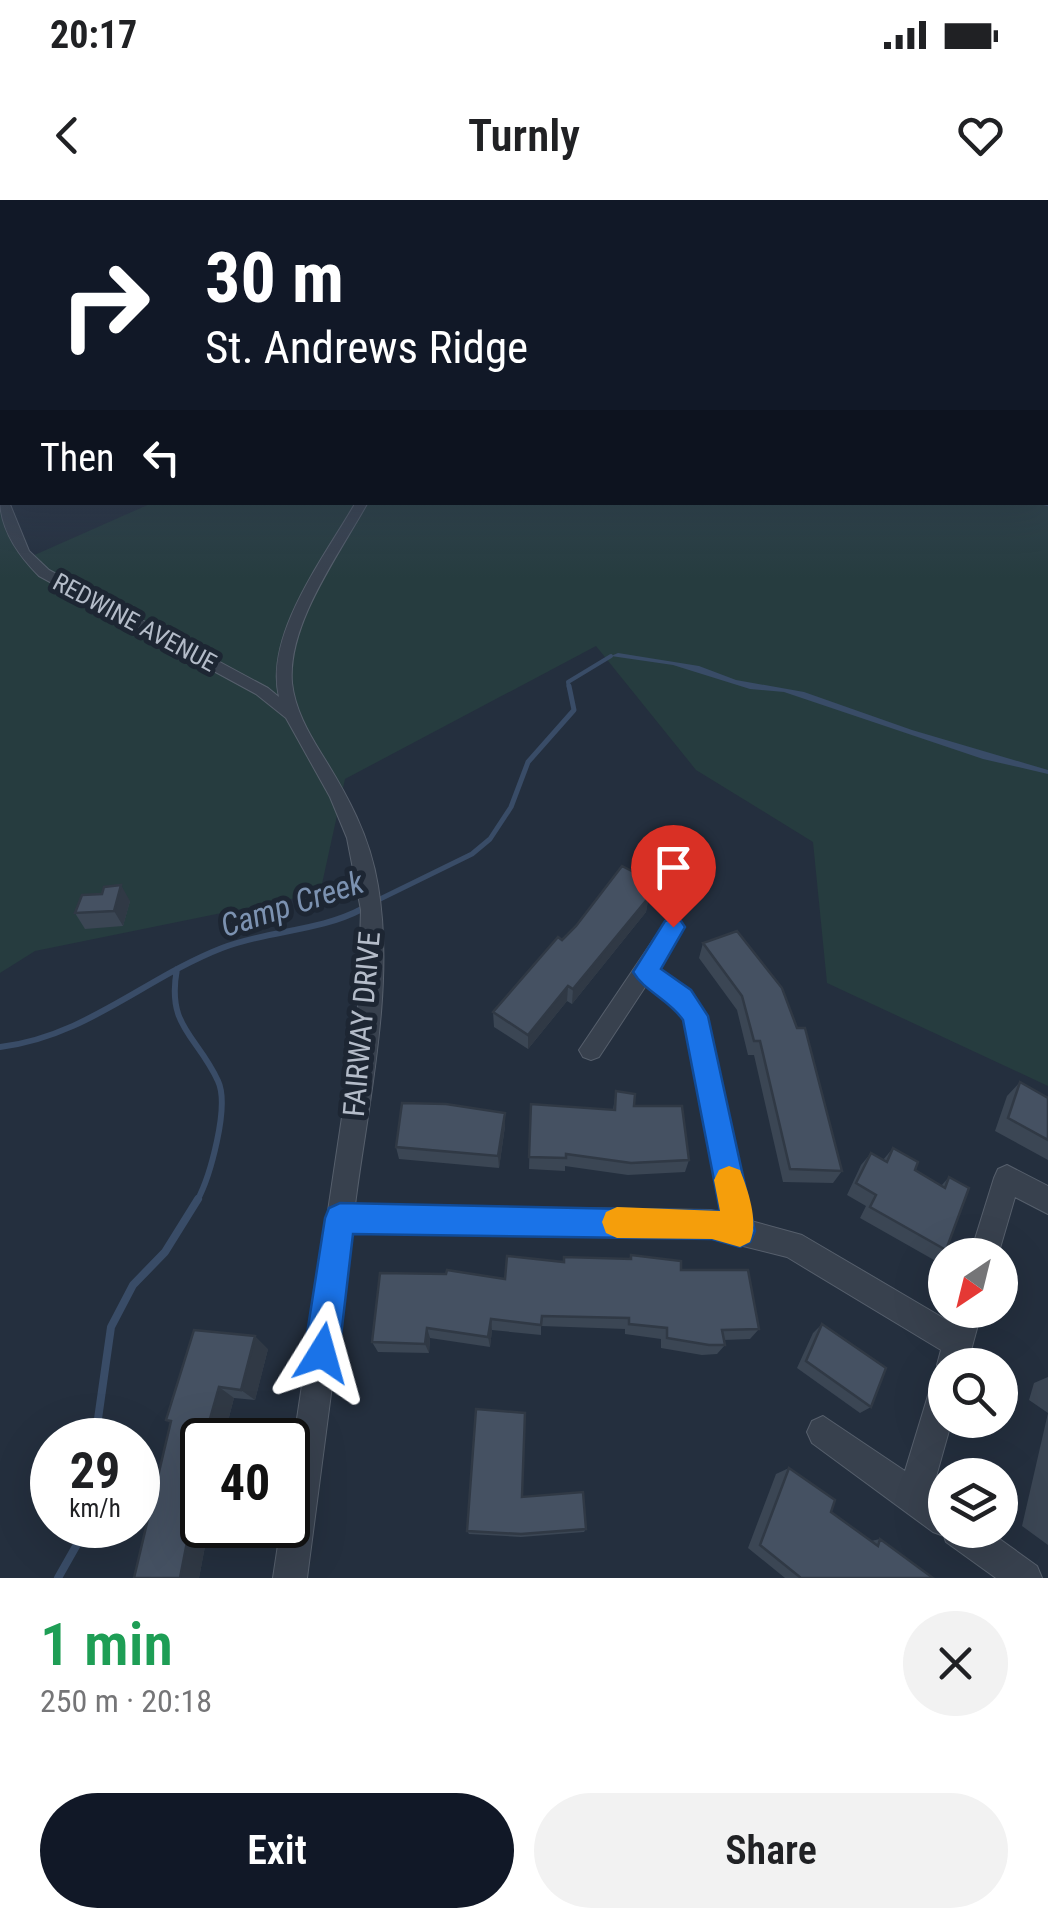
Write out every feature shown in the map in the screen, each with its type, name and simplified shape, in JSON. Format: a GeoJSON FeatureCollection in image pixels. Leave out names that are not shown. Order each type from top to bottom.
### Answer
{"type":"FeatureCollection","features":[{"type":"Feature","properties":{"kind":"street","name":"REDWINE AVENUE"},"geometry":{"type":"LineString","coordinates":[[4,505],[18,542],[32,563],[262,690],[294,718]]}},
{"type":"Feature","properties":{"kind":"street","name":"FAIRWAY DRIVE"},"geometry":{"type":"LineString","coordinates":[[290,1578],[369,1010],[372,908],[350,819],[294,718],[283,670],[289,640],[360,505]]}},
{"type":"Feature","properties":{"kind":"street"},"geometry":{"type":"LineString","coordinates":[[591,1050],[673,927]]}},
{"type":"Feature","properties":{"kind":"street"},"geometry":{"type":"LineString","coordinates":[[646,972],[682,998],[695,1016],[740,1231]]}},
{"type":"Feature","properties":{"kind":"street"},"geometry":{"type":"LineString","coordinates":[[989,1238],[1007,1178],[1048,1201]]}},
{"type":"Feature","properties":{"kind":"street"},"geometry":{"type":"LineString","coordinates":[[340,1218],[712,1224],[792,1246],[946,1348]]}},
{"type":"Feature","properties":{"kind":"street"},"geometry":{"type":"LineString","coordinates":[[823,1432],[928,1508]]}},
{"type":"Feature","properties":{"kind":"street"},"geometry":{"type":"LineString","coordinates":[[914,1498],[931,1438]]}},
{"type":"Feature","properties":{"kind":"street"},"geometry":{"type":"LineString","coordinates":[[983,1548],[1025,1578]]}},
{"type":"Feature","properties":{"kind":"green space"},"geometry":{"type":"Polygon","coordinates":[[[0,505],[30,557],[147,505],[1048,505],[1048,1086],[827,983],[813,842],[696,770],[596,646],[345,779],[320,893],[35,951],[0,973],[0,505]]]}},
{"type":"Feature","properties":{"kind":"water"},"geometry":{"type":"Polygon","coordinates":[[[618,653],[699,666],[736,680],[804,692],[912,730],[1048,770],[1048,774],[983,759],[784,692],[750,689],[673,665],[611,656],[618,653]]]}},
{"type":"Feature","properties":{"kind":"building"},"geometry":{"type":"Polygon","coordinates":[[[622,866],[651,881],[643,891],[649,897],[573,989],[568,986],[528,1035],[493,1012],[558,937],[562,940],[576,926],[622,866]]]}},
{"type":"Feature","properties":{"kind":"building"},"geometry":{"type":"Polygon","coordinates":[[[121,885],[114,911],[75,913],[82,895],[102,894],[104,887],[121,885]]]}},
{"type":"Feature","properties":{"kind":"building"},"geometry":{"type":"Polygon","coordinates":[[[737,931],[782,988],[797,1028],[805,1028],[842,1171],[790,1169],[760,1041],[754,1041],[742,996],[703,943],[737,931]]]}},
{"type":"Feature","properties":{"kind":"building"},"geometry":{"type":"Polygon","coordinates":[[[1020,1082],[1048,1098],[1048,1140],[1008,1118],[1020,1082]]]}},
{"type":"Feature","properties":{"kind":"building"},"geometry":{"type":"Polygon","coordinates":[[[616,1091],[635,1094],[634,1106],[682,1106],[689,1160],[631,1163],[566,1154],[566,1158],[529,1157],[531,1104],[615,1110],[616,1091]]]}},
{"type":"Feature","properties":{"kind":"building"},"geometry":{"type":"Polygon","coordinates":[[[402,1103],[446,1104],[505,1113],[498,1156],[396,1147],[402,1103]]]}},
{"type":"Feature","properties":{"kind":"building"},"geometry":{"type":"Polygon","coordinates":[[[893,1148],[918,1162],[915,1170],[945,1188],[949,1177],[969,1188],[950,1238],[928,1240],[870,1207],[876,1195],[856,1183],[871,1153],[887,1162],[893,1148]]]}},
{"type":"Feature","properties":{"kind":"building"},"geometry":{"type":"Polygon","coordinates":[[[631,1255],[681,1261],[681,1270],[748,1270],[759,1329],[722,1330],[725,1345],[709,1345],[667,1338],[667,1328],[629,1324],[629,1318],[542,1316],[541,1325],[491,1319],[488,1337],[427,1328],[425,1344],[372,1342],[380,1273],[446,1274],[447,1270],[505,1279],[507,1256],[564,1262],[564,1257],[631,1259],[631,1255]]]}},
{"type":"Feature","properties":{"kind":"building"},"geometry":{"type":"Polygon","coordinates":[[[822,1324],[886,1368],[871,1407],[806,1361],[822,1324]]]}},
{"type":"Feature","properties":{"kind":"building"},"geometry":{"type":"Polygon","coordinates":[[[194,1330],[255,1336],[241,1390],[219,1387],[210,1418],[180,1418],[180,1548],[186,1548],[180,1578],[134,1578],[141,1548],[160,1548],[160,1468],[171,1421],[166,1420],[194,1330]]]}},
{"type":"Feature","properties":{"kind":"building"},"geometry":{"type":"Polygon","coordinates":[[[476,1409],[525,1413],[522,1497],[583,1492],[586,1529],[521,1534],[467,1531],[476,1409]]]}},
{"type":"Feature","properties":{"kind":"building"},"geometry":{"type":"Polygon","coordinates":[[[789,1468],[835,1500],[831,1512],[878,1546],[880,1539],[933,1578],[801,1578],[760,1545],[789,1468]]]}},
{"type":"Feature","properties":{"kind":"waterway","name":"Camp Creek"},"geometry":{"type":"LineString","coordinates":[[569,688],[568,682],[611,656]]}},
{"type":"Feature","properties":{"kind":"waterway","name":"Camp Creek"},"geometry":{"type":"LineString","coordinates":[[374,902],[472,854],[490,839],[511,807],[528,762],[574,710],[569,686]]}},
{"type":"Feature","properties":{"kind":"waterway","name":"Camp Creek"},"geometry":{"type":"LineString","coordinates":[[357,911],[365,907]]}},
{"type":"Feature","properties":{"kind":"waterway","name":"Camp Creek"},"geometry":{"type":"LineString","coordinates":[[177,969],[222,948],[328,922],[362,909]]}},
{"type":"Feature","properties":{"kind":"waterway","name":"Camp Creek"},"geometry":{"type":"LineString","coordinates":[[0,1047],[60,1032],[177,969]]}},
{"type":"Feature","properties":{"kind":"waterway"},"geometry":{"type":"LineString","coordinates":[[177,969],[176,1005],[180,1018],[210,1065],[221,1092],[217,1141],[197,1200]]}},
{"type":"Feature","properties":{"kind":"waterway"},"geometry":{"type":"LineString","coordinates":[[98,1418],[111,1327],[133,1285],[165,1252],[197,1200]]}},
{"type":"Feature","properties":{"kind":"waterway"},"geometry":{"type":"LineString","coordinates":[[58,1578],[75,1548]]}},
{"type":"Feature","properties":{"kind":"slow traffic"},"geometry":{"type":"LineString","coordinates":[[617,1222],[712,1224],[740,1231],[729,1180]]}},
{"type":"Feature","properties":{"kind":"route"},"geometry":{"type":"LineString","coordinates":[[322,1353],[340,1218],[712,1224],[740,1231],[695,1016],[682,998],[646,972],[673,927]]}}]}
